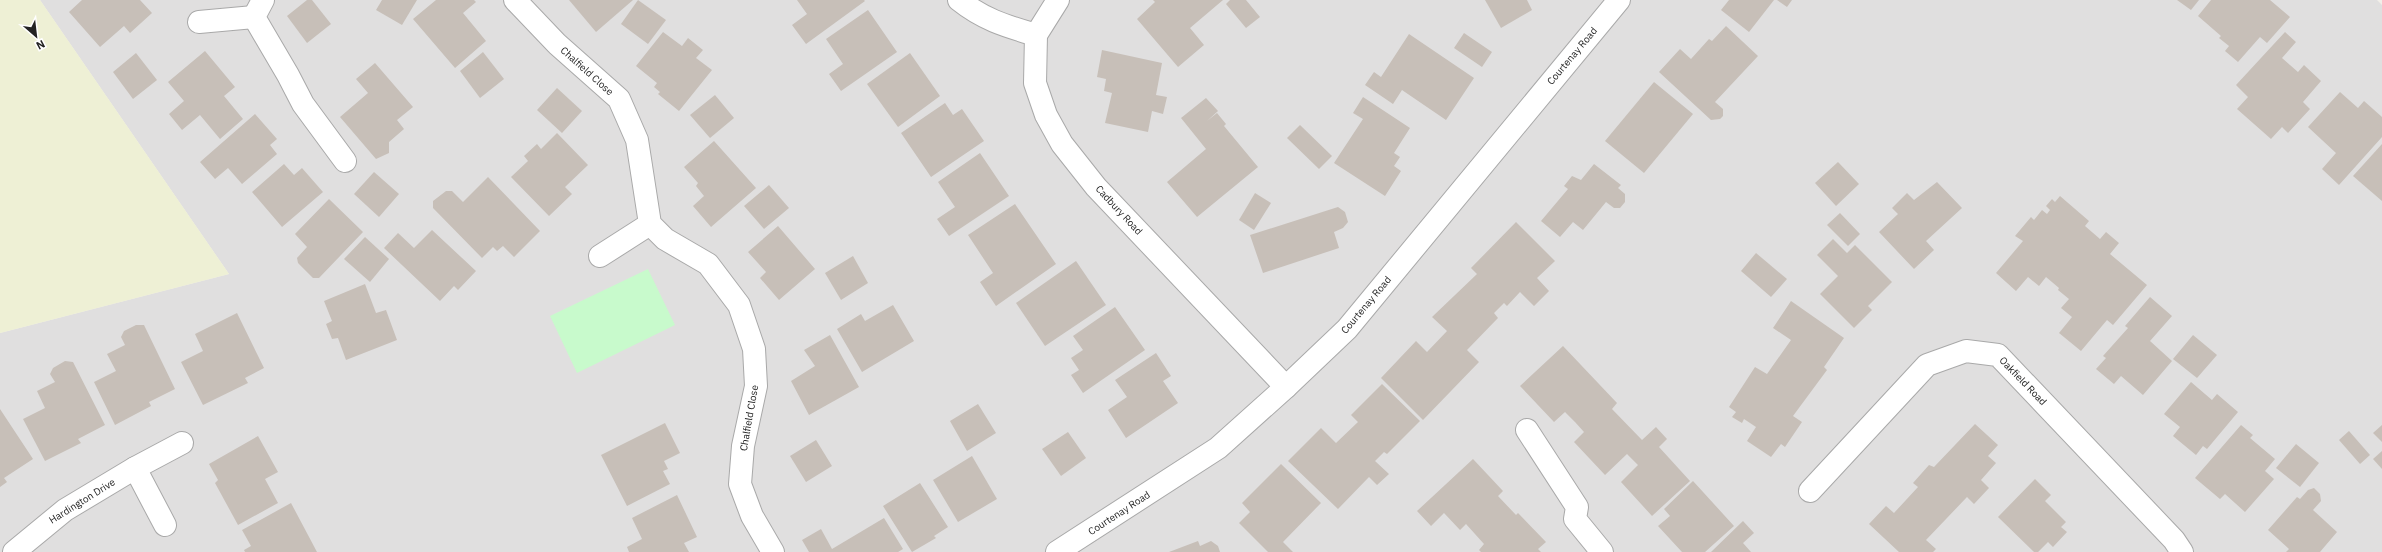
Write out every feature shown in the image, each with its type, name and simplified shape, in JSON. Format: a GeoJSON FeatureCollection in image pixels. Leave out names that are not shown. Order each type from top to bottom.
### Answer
{"type":"FeatureCollection","features":[{"type":"Feature","properties":{"kind":"street","name":"Chalfield Close"},"geometry":{"type":"LineString","coordinates":[[515,0],[557,44],[619,100],[637,140],[650,224],[665,239],[708,264],[739,305],[754,349],[756,386],[742,446],[740,484],[752,516],[773,552]]}},
{"type":"Feature","properties":{"kind":"street"},"geometry":{"type":"LineString","coordinates":[[959,0],[976,14],[998,24],[1036,35],[1058,0]]}},
{"type":"Feature","properties":{"kind":"street","name":"Courtenay Road"},"geometry":{"type":"LineString","coordinates":[[1068,550],[1218,448],[1286,388],[1347,329],[1619,0]]}},
{"type":"Feature","properties":{"kind":"street"},"geometry":{"type":"LineString","coordinates":[[198,22],[258,9],[303,104],[345,161]]}},
{"type":"Feature","properties":{"kind":"street","name":"Cadbury Road"},"geometry":{"type":"LineString","coordinates":[[1036,35],[1036,83],[1046,115],[1062,144],[1096,187],[1286,388]]}},
{"type":"Feature","properties":{"kind":"street"},"geometry":{"type":"LineString","coordinates":[[600,256],[650,224]]}},
{"type":"Feature","properties":{"kind":"street","name":"Oakfield Road"},"geometry":{"type":"LineString","coordinates":[[1810,491],[1927,365],[1966,351],[1998,355],[2174,540],[2182,552]]}},
{"type":"Feature","properties":{"kind":"street"},"geometry":{"type":"LineString","coordinates":[[1527,430],[1577,507],[1575,519],[1602,552]]}},
{"type":"Feature","properties":{"kind":"street","name":"Hardington Drive"},"geometry":{"type":"LineString","coordinates":[[14,552],[65,510],[135,468],[182,443]]}},
{"type":"Feature","properties":{"kind":"street"},"geometry":{"type":"LineString","coordinates":[[135,468],[165,525]]}},
{"type":"Feature","properties":{"kind":"shaded area"},"geometry":{"type":"Polygon","coordinates":[[[40,0],[2377,0],[2382,5],[2382,552],[0,552],[0,333],[229,274],[40,0]]]}},
{"type":"Feature","properties":{"kind":"green space"},"geometry":{"type":"Polygon","coordinates":[[[0,0],[40,0],[229,274],[0,333],[0,0]]]}},
{"type":"Feature","properties":{"kind":"green space"},"geometry":{"type":"Polygon","coordinates":[[[648,269],[675,325],[577,373],[550,316],[648,269]]]}},
{"type":"Feature","properties":{"kind":"building"},"geometry":{"type":"Polygon","coordinates":[[[82,0],[140,0],[152,13],[130,33],[124,26],[100,47],[69,12],[82,0]]]}},
{"type":"Feature","properties":{"kind":"building"},"geometry":{"type":"Polygon","coordinates":[[[307,0],[312,0],[331,24],[307,43],[287,16],[307,0]]]}},
{"type":"Feature","properties":{"kind":"building"},"geometry":{"type":"Polygon","coordinates":[[[382,0],[417,0],[402,25],[376,10],[382,0]]]}},
{"type":"Feature","properties":{"kind":"building"},"geometry":{"type":"Polygon","coordinates":[[[436,0],[474,0],[476,2],[463,13],[486,41],[455,68],[413,19],[436,0]]]}},
{"type":"Feature","properties":{"kind":"building"},"geometry":{"type":"Polygon","coordinates":[[[569,0],[633,0],[596,32],[569,0]]]}},
{"type":"Feature","properties":{"kind":"building"},"geometry":{"type":"Polygon","coordinates":[[[638,0],[666,20],[648,44],[621,24],[638,0]]]}},
{"type":"Feature","properties":{"kind":"building"},"geometry":{"type":"Polygon","coordinates":[[[797,0],[865,1],[806,44],[792,25],[807,14],[797,0]]]}},
{"type":"Feature","properties":{"kind":"building"},"geometry":{"type":"Polygon","coordinates":[[[1153,0],[1223,0],[1190,28],[1204,45],[1178,67],[1137,19],[1155,2],[1153,0]]]}},
{"type":"Feature","properties":{"kind":"building"},"geometry":{"type":"Polygon","coordinates":[[[1230,0],[1246,0],[1260,17],[1246,28],[1226,4],[1230,0]]]}},
{"type":"Feature","properties":{"kind":"building"},"geometry":{"type":"Polygon","coordinates":[[[1485,0],[1527,0],[1532,10],[1501,28],[1485,0]]]}},
{"type":"Feature","properties":{"kind":"building"},"geometry":{"type":"Polygon","coordinates":[[[1729,0],[1774,0],[1749,32],[1721,10],[1729,0]]]}},
{"type":"Feature","properties":{"kind":"building"},"geometry":{"type":"Polygon","coordinates":[[[1777,0],[1792,0],[1787,7],[1777,0]]]}},
{"type":"Feature","properties":{"kind":"building"},"geometry":{"type":"Polygon","coordinates":[[[2177,0],[2199,0],[2191,10],[2177,0]]]}},
{"type":"Feature","properties":{"kind":"building"},"geometry":{"type":"Polygon","coordinates":[[[2211,0],[2270,0],[2290,17],[2267,43],[2260,37],[2238,62],[2225,51],[2229,46],[2219,38],[2221,36],[2198,16],[2211,0]]]}},
{"type":"Feature","properties":{"kind":"building"},"geometry":{"type":"Polygon","coordinates":[[[868,10],[897,52],[841,91],[829,74],[843,64],[826,39],[868,10]]]}},
{"type":"Feature","properties":{"kind":"building"},"geometry":{"type":"Polygon","coordinates":[[[1726,26],[1758,56],[1715,102],[1723,109],[1723,116],[1720,119],[1711,120],[1659,72],[1680,49],[1691,59],[1709,39],[1712,41],[1726,26]]]}},
{"type":"Feature","properties":{"kind":"building"},"geometry":{"type":"Polygon","coordinates":[[[663,32],[682,46],[688,38],[703,50],[696,58],[712,70],[679,111],[658,94],[660,92],[654,87],[657,83],[636,66],[663,32]]]}},
{"type":"Feature","properties":{"kind":"building"},"geometry":{"type":"Polygon","coordinates":[[[2285,32],[2296,42],[2282,58],[2298,72],[2304,65],[2321,81],[2303,102],[2310,109],[2288,133],[2282,127],[2271,139],[2237,109],[2248,97],[2236,85],[2285,32]]]}},
{"type":"Feature","properties":{"kind":"building"},"geometry":{"type":"Polygon","coordinates":[[[1464,33],[1492,52],[1482,67],[1454,48],[1464,33]]]}},
{"type":"Feature","properties":{"kind":"building"},"geometry":{"type":"Polygon","coordinates":[[[1409,34],[1474,78],[1446,120],[1402,90],[1393,104],[1365,85],[1374,72],[1381,77],[1409,34]]]}},
{"type":"Feature","properties":{"kind":"building"},"geometry":{"type":"Polygon","coordinates":[[[1102,50],[1162,63],[1156,95],[1167,97],[1163,114],[1152,111],[1148,132],[1105,123],[1112,93],[1104,91],[1106,79],[1097,77],[1102,50]]]}},
{"type":"Feature","properties":{"kind":"building"},"geometry":{"type":"Polygon","coordinates":[[[205,51],[235,87],[224,96],[243,119],[220,139],[200,115],[182,130],[169,114],[184,101],[168,82],[205,51]]]}},
{"type":"Feature","properties":{"kind":"building"},"geometry":{"type":"Polygon","coordinates":[[[483,52],[504,79],[480,98],[460,71],[483,52]]]}},
{"type":"Feature","properties":{"kind":"building"},"geometry":{"type":"Polygon","coordinates":[[[136,53],[157,80],[133,99],[113,72],[136,53]]]}},
{"type":"Feature","properties":{"kind":"building"},"geometry":{"type":"Polygon","coordinates":[[[910,53],[940,96],[898,127],[867,84],[910,53]]]}},
{"type":"Feature","properties":{"kind":"building"},"geometry":{"type":"Polygon","coordinates":[[[375,63],[413,107],[397,120],[404,129],[389,142],[389,153],[376,159],[340,117],[368,93],[356,79],[375,63]]]}},
{"type":"Feature","properties":{"kind":"building"},"geometry":{"type":"Polygon","coordinates":[[[1654,82],[1693,114],[1644,173],[1605,141],[1654,82]]]}},
{"type":"Feature","properties":{"kind":"building"},"geometry":{"type":"Polygon","coordinates":[[[557,88],[582,111],[562,133],[537,110],[557,88]]]}},
{"type":"Feature","properties":{"kind":"building"},"geometry":{"type":"Polygon","coordinates":[[[2340,92],[2358,108],[2364,101],[2382,117],[2382,137],[2339,185],[2322,169],[2336,153],[2308,127],[2340,92]]]}},
{"type":"Feature","properties":{"kind":"building"},"geometry":{"type":"Polygon","coordinates":[[[715,95],[734,118],[710,138],[690,115],[715,95]]]}},
{"type":"Feature","properties":{"kind":"building"},"geometry":{"type":"Polygon","coordinates":[[[1363,97],[1410,128],[1394,153],[1400,157],[1394,166],[1401,171],[1385,196],[1334,163],[1363,119],[1353,113],[1363,97]]]}},
{"type":"Feature","properties":{"kind":"building"},"geometry":{"type":"Polygon","coordinates":[[[1206,98],[1218,111],[1207,121],[1217,113],[1226,124],[1224,126],[1258,167],[1197,217],[1167,182],[1206,149],[1181,118],[1206,98]]]}},
{"type":"Feature","properties":{"kind":"building"},"geometry":{"type":"Polygon","coordinates":[[[945,103],[953,115],[962,109],[984,141],[931,177],[901,133],[945,103]]]}},
{"type":"Feature","properties":{"kind":"building"},"geometry":{"type":"Polygon","coordinates":[[[255,114],[277,139],[270,145],[277,154],[242,184],[228,168],[215,179],[200,162],[255,114]]]}},
{"type":"Feature","properties":{"kind":"building"},"geometry":{"type":"Polygon","coordinates":[[[1300,125],[1332,156],[1319,169],[1287,138],[1300,125]]]}},
{"type":"Feature","properties":{"kind":"building"},"geometry":{"type":"Polygon","coordinates":[[[557,133],[588,165],[565,187],[572,194],[549,216],[511,177],[528,161],[524,156],[537,144],[541,149],[557,133]]]}},
{"type":"Feature","properties":{"kind":"building"},"geometry":{"type":"Polygon","coordinates":[[[714,141],[756,188],[711,227],[693,206],[704,196],[696,186],[698,183],[684,167],[714,141]]]}},
{"type":"Feature","properties":{"kind":"building"},"geometry":{"type":"Polygon","coordinates":[[[2382,144],[2382,201],[2353,176],[2382,144]]]}},
{"type":"Feature","properties":{"kind":"building"},"geometry":{"type":"Polygon","coordinates":[[[980,153],[1009,196],[949,236],[937,219],[955,207],[938,182],[980,153]]]}},
{"type":"Feature","properties":{"kind":"building"},"geometry":{"type":"Polygon","coordinates":[[[1838,162],[1859,184],[1836,206],[1815,183],[1838,162]]]}},
{"type":"Feature","properties":{"kind":"building"},"geometry":{"type":"Polygon","coordinates":[[[284,164],[294,175],[302,168],[323,192],[282,227],[252,192],[284,164]]]}},
{"type":"Feature","properties":{"kind":"building"},"geometry":{"type":"Polygon","coordinates":[[[1594,164],[1621,185],[1618,188],[1625,194],[1625,202],[1620,208],[1614,208],[1606,202],[1583,230],[1573,222],[1560,237],[1541,221],[1568,189],[1564,186],[1572,176],[1581,180],[1594,164]]]}},
{"type":"Feature","properties":{"kind":"building"},"geometry":{"type":"Polygon","coordinates":[[[374,172],[399,194],[379,217],[354,194],[374,172]]]}},
{"type":"Feature","properties":{"kind":"building"},"geometry":{"type":"Polygon","coordinates":[[[488,177],[540,231],[514,257],[503,246],[497,251],[493,247],[482,258],[433,208],[433,201],[446,191],[452,191],[463,202],[488,177]]]}},
{"type":"Feature","properties":{"kind":"building"},"geometry":{"type":"Polygon","coordinates":[[[1937,182],[1962,208],[1926,241],[1934,250],[1914,269],[1879,232],[1898,214],[1892,208],[1907,193],[1914,200],[1937,182]]]}},
{"type":"Feature","properties":{"kind":"building"},"geometry":{"type":"Polygon","coordinates":[[[769,185],[789,208],[764,229],[744,206],[769,185]]]}},
{"type":"Feature","properties":{"kind":"building"},"geometry":{"type":"Polygon","coordinates":[[[1255,193],[1271,203],[1254,230],[1239,220],[1255,193]]]}},
{"type":"Feature","properties":{"kind":"building"},"geometry":{"type":"Polygon","coordinates":[[[2060,196],[2089,221],[2085,226],[2100,239],[2106,232],[2119,243],[2110,254],[2147,285],[2113,325],[2107,320],[2081,351],[2059,333],[2072,317],[2061,308],[2069,299],[2058,290],[2059,288],[2046,277],[2039,286],[2028,277],[2016,291],[1996,273],[2023,241],[2015,236],[2031,217],[2034,220],[2042,210],[2047,214],[2050,210],[2046,206],[2052,199],[2055,202],[2060,196]]]}},
{"type":"Feature","properties":{"kind":"building"},"geometry":{"type":"Polygon","coordinates":[[[329,199],[363,232],[319,278],[313,278],[298,263],[297,258],[307,247],[295,234],[329,199]]]}},
{"type":"Feature","properties":{"kind":"building"},"geometry":{"type":"Polygon","coordinates":[[[1015,204],[1056,264],[996,306],[980,282],[993,273],[968,235],[1015,204]]]}},
{"type":"Feature","properties":{"kind":"building"},"geometry":{"type":"Polygon","coordinates":[[[1338,207],[1345,212],[1348,222],[1343,228],[1334,232],[1339,248],[1263,273],[1250,235],[1338,207]]]}},
{"type":"Feature","properties":{"kind":"building"},"geometry":{"type":"Polygon","coordinates":[[[1840,213],[1860,234],[1848,246],[1827,225],[1840,213]]]}},
{"type":"Feature","properties":{"kind":"building"},"geometry":{"type":"Polygon","coordinates":[[[1516,222],[1555,261],[1537,278],[1549,291],[1534,306],[1520,292],[1507,306],[1504,303],[1494,313],[1498,318],[1467,350],[1479,362],[1423,420],[1381,378],[1416,341],[1427,352],[1447,331],[1432,317],[1477,274],[1471,268],[1516,222]]]}},
{"type":"Feature","properties":{"kind":"building"},"geometry":{"type":"Polygon","coordinates":[[[778,226],[815,269],[779,300],[760,278],[766,272],[748,252],[778,226]]]}},
{"type":"Feature","properties":{"kind":"building"},"geometry":{"type":"Polygon","coordinates":[[[432,230],[476,271],[458,290],[454,286],[440,301],[384,248],[398,233],[414,248],[432,230]]]}},
{"type":"Feature","properties":{"kind":"building"},"geometry":{"type":"Polygon","coordinates":[[[365,237],[389,259],[370,282],[344,259],[365,237]]]}},
{"type":"Feature","properties":{"kind":"building"},"geometry":{"type":"Polygon","coordinates":[[[1833,239],[1847,253],[1855,245],[1892,282],[1868,306],[1872,310],[1854,328],[1820,294],[1838,276],[1817,255],[1833,239]]]}},
{"type":"Feature","properties":{"kind":"building"},"geometry":{"type":"Polygon","coordinates":[[[1756,253],[1787,279],[1771,297],[1741,271],[1756,253]]]}},
{"type":"Feature","properties":{"kind":"building"},"geometry":{"type":"Polygon","coordinates":[[[853,256],[868,283],[841,300],[825,273],[853,256]]]}},
{"type":"Feature","properties":{"kind":"building"},"geometry":{"type":"Polygon","coordinates":[[[1076,261],[1106,305],[1045,346],[1016,303],[1076,261]]]}},
{"type":"Feature","properties":{"kind":"building"},"geometry":{"type":"Polygon","coordinates":[[[365,284],[376,313],[386,310],[397,340],[346,360],[338,338],[332,339],[326,324],[332,321],[324,301],[365,284]]]}},
{"type":"Feature","properties":{"kind":"building"},"geometry":{"type":"Polygon","coordinates":[[[2150,297],[2172,316],[2150,341],[2172,361],[2143,395],[2121,376],[2114,384],[2096,369],[2106,358],[2103,356],[2128,328],[2125,326],[2150,297]]]}},
{"type":"Feature","properties":{"kind":"building"},"geometry":{"type":"Polygon","coordinates":[[[1791,301],[1844,338],[1824,367],[1827,370],[1793,416],[1802,422],[1785,447],[1781,444],[1771,457],[1747,441],[1756,427],[1744,419],[1742,423],[1732,417],[1736,412],[1729,407],[1755,367],[1767,374],[1791,340],[1773,328],[1791,301]]]}},
{"type":"Feature","properties":{"kind":"building"},"geometry":{"type":"Polygon","coordinates":[[[893,305],[914,341],[862,372],[837,329],[861,314],[865,321],[893,305]]]}},
{"type":"Feature","properties":{"kind":"building"},"geometry":{"type":"Polygon","coordinates":[[[1115,307],[1145,350],[1083,393],[1071,375],[1079,370],[1071,358],[1083,350],[1073,336],[1115,307]]]}},
{"type":"Feature","properties":{"kind":"building"},"geometry":{"type":"Polygon","coordinates":[[[237,313],[264,368],[245,378],[248,383],[203,405],[181,362],[203,351],[195,334],[237,313]]]}},
{"type":"Feature","properties":{"kind":"building"},"geometry":{"type":"Polygon","coordinates":[[[136,325],[144,325],[175,389],[149,402],[151,406],[115,425],[94,382],[116,371],[107,354],[125,345],[121,337],[124,331],[136,325]]]}},
{"type":"Feature","properties":{"kind":"building"},"geometry":{"type":"Polygon","coordinates":[[[830,335],[859,387],[809,415],[791,381],[815,366],[804,350],[830,335]]]}},
{"type":"Feature","properties":{"kind":"building"},"geometry":{"type":"Polygon","coordinates":[[[2193,335],[2217,355],[2197,378],[2173,359],[2193,335]]]}},
{"type":"Feature","properties":{"kind":"building"},"geometry":{"type":"Polygon","coordinates":[[[1563,346],[1617,403],[1612,409],[1642,440],[1656,427],[1667,439],[1659,447],[1690,481],[1652,516],[1621,482],[1638,465],[1627,454],[1605,475],[1574,442],[1584,432],[1575,422],[1565,412],[1554,422],[1520,386],[1563,346]]]}},
{"type":"Feature","properties":{"kind":"building"},"geometry":{"type":"Polygon","coordinates":[[[1156,353],[1171,376],[1163,381],[1178,403],[1126,438],[1108,410],[1127,397],[1115,380],[1156,353]]]}},
{"type":"Feature","properties":{"kind":"building"},"geometry":{"type":"Polygon","coordinates":[[[65,361],[73,362],[105,425],[78,439],[81,443],[45,461],[23,419],[45,408],[37,391],[55,382],[50,374],[53,368],[65,361]]]}},
{"type":"Feature","properties":{"kind":"building"},"geometry":{"type":"Polygon","coordinates":[[[2191,382],[2212,400],[2217,394],[2238,412],[2207,449],[2203,446],[2196,455],[2173,436],[2180,427],[2164,414],[2191,382]]]}},
{"type":"Feature","properties":{"kind":"building"},"geometry":{"type":"Polygon","coordinates":[[[1382,384],[1420,421],[1387,454],[1384,452],[1375,461],[1389,474],[1377,485],[1369,477],[1338,509],[1288,461],[1321,428],[1336,443],[1358,422],[1351,415],[1382,384]]]}},
{"type":"Feature","properties":{"kind":"building"},"geometry":{"type":"Polygon","coordinates":[[[978,404],[996,433],[967,451],[950,421],[978,404]]]}},
{"type":"Feature","properties":{"kind":"building"},"geometry":{"type":"Polygon","coordinates":[[[0,409],[33,459],[4,478],[7,482],[0,487],[0,409]]]}},
{"type":"Feature","properties":{"kind":"building"},"geometry":{"type":"Polygon","coordinates":[[[665,423],[680,453],[664,461],[668,469],[663,471],[670,484],[627,506],[601,455],[665,423]]]}},
{"type":"Feature","properties":{"kind":"building"},"geometry":{"type":"Polygon","coordinates":[[[1975,424],[1998,445],[1988,456],[1996,463],[1981,480],[1989,488],[1974,504],[1967,497],[1926,540],[1936,549],[1933,552],[1899,552],[1869,524],[1886,506],[1894,513],[1918,487],[1913,483],[1929,465],[1934,467],[1975,424]]]}},
{"type":"Feature","properties":{"kind":"building"},"geometry":{"type":"Polygon","coordinates":[[[2241,425],[2253,435],[2250,438],[2275,459],[2265,471],[2274,479],[2245,512],[2225,494],[2220,499],[2195,478],[2241,425]]]}},
{"type":"Feature","properties":{"kind":"building"},"geometry":{"type":"Polygon","coordinates":[[[2382,425],[2382,442],[2373,433],[2382,425]]]}},
{"type":"Feature","properties":{"kind":"building"},"geometry":{"type":"Polygon","coordinates":[[[2349,431],[2370,455],[2360,464],[2339,440],[2349,431]]]}},
{"type":"Feature","properties":{"kind":"building"},"geometry":{"type":"Polygon","coordinates":[[[1068,432],[1086,458],[1061,476],[1042,449],[1068,432]]]}},
{"type":"Feature","properties":{"kind":"building"},"geometry":{"type":"Polygon","coordinates":[[[258,436],[278,472],[265,479],[278,503],[238,525],[215,483],[218,480],[209,464],[258,436]]]}},
{"type":"Feature","properties":{"kind":"building"},"geometry":{"type":"Polygon","coordinates":[[[816,440],[832,466],[806,482],[790,456],[816,440]]]}},
{"type":"Feature","properties":{"kind":"building"},"geometry":{"type":"Polygon","coordinates":[[[2296,444],[2319,463],[2300,487],[2276,468],[2296,444]]]}},
{"type":"Feature","properties":{"kind":"building"},"geometry":{"type":"Polygon","coordinates":[[[2382,451],[2382,469],[2373,459],[2382,451]]]}},
{"type":"Feature","properties":{"kind":"building"},"geometry":{"type":"Polygon","coordinates":[[[972,456],[997,499],[958,522],[933,480],[972,456]]]}},
{"type":"Feature","properties":{"kind":"building"},"geometry":{"type":"Polygon","coordinates":[[[1473,459],[1503,491],[1498,496],[1516,515],[1518,513],[1546,542],[1538,549],[1541,552],[1481,552],[1479,550],[1484,544],[1466,524],[1460,530],[1444,513],[1431,526],[1417,511],[1473,459]]]}},
{"type":"Feature","properties":{"kind":"building"},"geometry":{"type":"Polygon","coordinates":[[[1281,464],[1321,503],[1283,542],[1293,552],[1268,552],[1239,523],[1250,512],[1242,503],[1281,464]]]}},
{"type":"Feature","properties":{"kind":"building"},"geometry":{"type":"Polygon","coordinates":[[[2035,479],[2051,495],[2045,501],[2066,522],[2061,527],[2067,532],[2053,547],[2048,542],[2038,552],[2034,552],[1998,517],[2035,479]]]}},
{"type":"Feature","properties":{"kind":"building"},"geometry":{"type":"Polygon","coordinates":[[[1693,481],[1734,526],[1705,552],[1682,552],[1658,526],[1670,516],[1664,509],[1693,481]]]}},
{"type":"Feature","properties":{"kind":"building"},"geometry":{"type":"Polygon","coordinates":[[[920,483],[948,527],[934,536],[936,538],[912,552],[883,506],[920,483]]]}},
{"type":"Feature","properties":{"kind":"building"},"geometry":{"type":"Polygon","coordinates":[[[2314,488],[2320,494],[2321,501],[2313,510],[2337,532],[2320,552],[2286,552],[2289,549],[2268,530],[2297,497],[2300,499],[2308,490],[2314,488]]]}},
{"type":"Feature","properties":{"kind":"building"},"geometry":{"type":"Polygon","coordinates":[[[677,495],[697,537],[684,543],[689,552],[629,552],[627,547],[642,539],[632,518],[677,495]]]}},
{"type":"Feature","properties":{"kind":"building"},"geometry":{"type":"Polygon","coordinates":[[[291,503],[317,552],[245,552],[244,550],[251,546],[242,530],[291,503]]]}},
{"type":"Feature","properties":{"kind":"building"},"geometry":{"type":"Polygon","coordinates":[[[884,518],[903,549],[898,552],[809,552],[802,540],[821,529],[832,549],[884,518]]]}},
{"type":"Feature","properties":{"kind":"building"},"geometry":{"type":"Polygon","coordinates":[[[1743,521],[1754,533],[1743,543],[1751,552],[1711,552],[1743,521]]]}},
{"type":"Feature","properties":{"kind":"building"},"geometry":{"type":"Polygon","coordinates":[[[1198,541],[1200,546],[1211,541],[1218,546],[1220,552],[1169,552],[1198,541]]]}}]}
